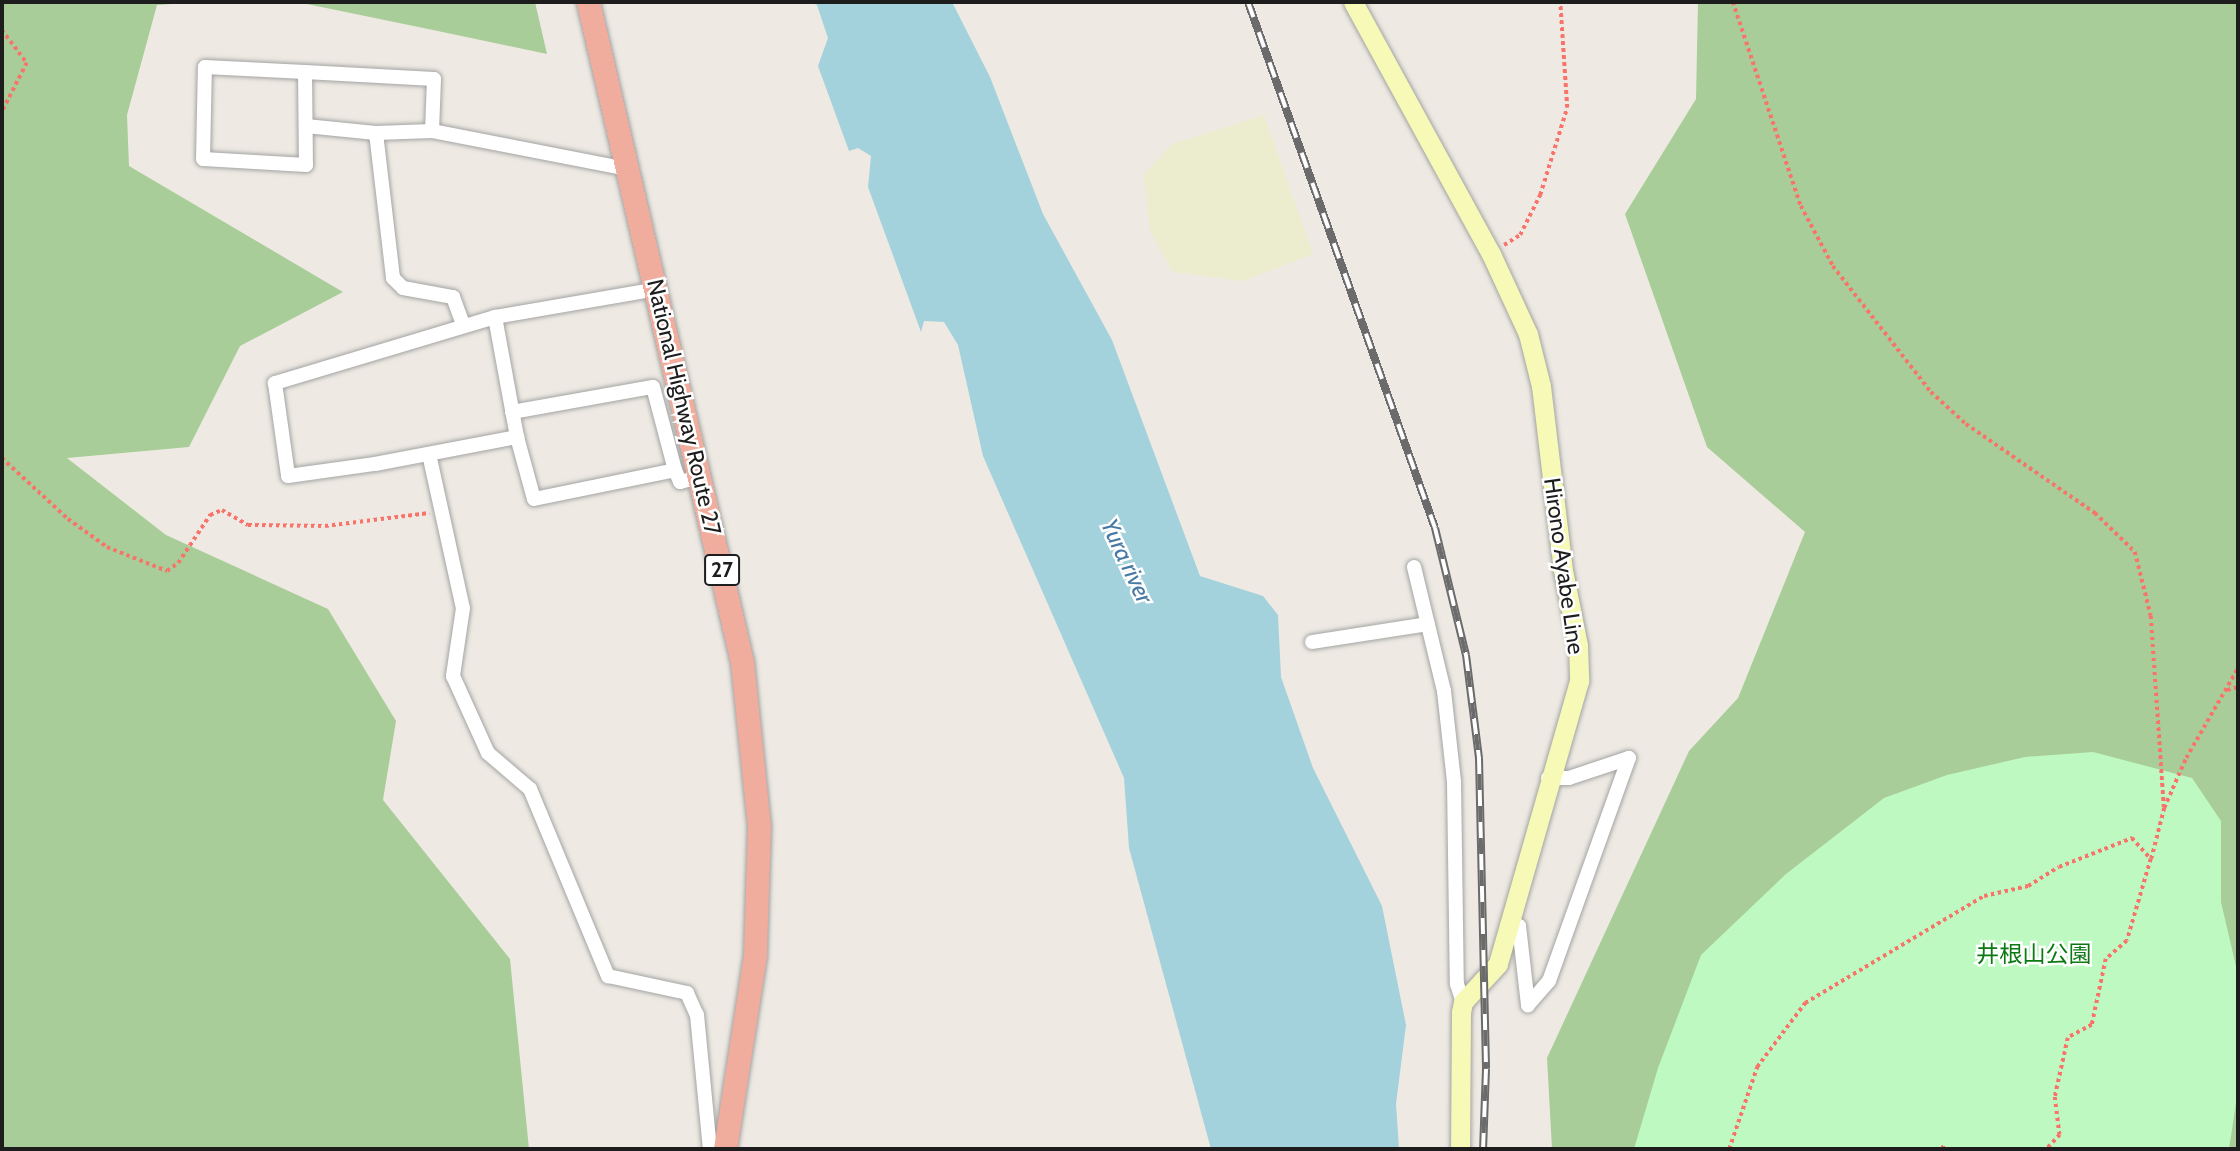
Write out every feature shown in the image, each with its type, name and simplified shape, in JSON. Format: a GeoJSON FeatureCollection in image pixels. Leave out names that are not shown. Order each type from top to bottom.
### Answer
{"type":"FeatureCollection","features":[{"type":"Feature","properties":{"kind":"highway","name":"National Highway Route 27"},"geometry":{"type":"LineString","coordinates":[[588,2],[742,662],[759,826],[755,955],[725,1149]]}},
{"type":"Feature","properties":{"kind":"main road","name":"Hirono Ayabe Line"},"geometry":{"type":"LineString","coordinates":[[1353,2],[1490,254],[1528,334],[1541,386],[1563,570],[1578,645],[1578,681],[1548,778],[1498,964],[1463,1002]]}},
{"type":"Feature","properties":{"kind":"main road"},"geometry":{"type":"LineString","coordinates":[[1460,1149],[1463,1002]]}},
{"type":"Feature","properties":{"kind":"street"},"geometry":{"type":"LineString","coordinates":[[305,72],[306,165],[203,159],[205,67],[305,72],[434,79],[432,131]]}},
{"type":"Feature","properties":{"kind":"street"},"geometry":{"type":"LineString","coordinates":[[306,126],[376,133],[432,131],[628,169]]}},
{"type":"Feature","properties":{"kind":"street"},"geometry":{"type":"LineString","coordinates":[[376,133],[393,278],[403,288],[453,297],[463,325]]}},
{"type":"Feature","properties":{"kind":"street"},"geometry":{"type":"LineString","coordinates":[[517,437],[288,476],[275,383],[495,317],[657,289]]}},
{"type":"Feature","properties":{"kind":"street"},"geometry":{"type":"LineString","coordinates":[[495,317],[517,437],[534,499],[674,470]]}},
{"type":"Feature","properties":{"kind":"street"},"geometry":{"type":"LineString","coordinates":[[513,412],[653,387],[674,470],[680,481],[701,478]]}},
{"type":"Feature","properties":{"kind":"street"},"geometry":{"type":"LineString","coordinates":[[429,454],[463,608],[453,676],[488,753],[530,789],[608,976],[687,993],[697,1015],[710,1149]]}},
{"type":"Feature","properties":{"kind":"street"},"geometry":{"type":"LineString","coordinates":[[1414,567],[1444,691],[1452,768],[1457,984],[1463,1002]]}},
{"type":"Feature","properties":{"kind":"street"},"geometry":{"type":"LineString","coordinates":[[1312,642],[1427,624]]}},
{"type":"Feature","properties":{"kind":"street"},"geometry":{"type":"LineString","coordinates":[[1507,926],[1519,926],[1528,1005],[1549,981],[1629,758],[1569,778],[1548,778]]}},
{"type":"Feature","properties":{"kind":"path"},"geometry":{"type":"LineString","coordinates":[[1490,254],[1520,235],[1540,195],[1567,108],[1560,2]]}},
{"type":"Feature","properties":{"kind":"path"},"geometry":{"type":"LineString","coordinates":[[1733,2],[1801,206],[1833,266],[1931,391],[1966,424],[2095,513],[2135,552],[2151,617],[2164,808]]}},
{"type":"Feature","properties":{"kind":"path"},"geometry":{"type":"LineString","coordinates":[[2,30],[27,63],[2,111]]}},
{"type":"Feature","properties":{"kind":"path"},"geometry":{"type":"LineString","coordinates":[[2,458],[68,519],[107,547],[167,571],[183,556],[210,515],[222,510],[248,525],[325,526],[442,512]]}},
{"type":"Feature","properties":{"kind":"path"},"geometry":{"type":"LineString","coordinates":[[2047,1149],[2060,1135],[2055,1097],[2068,1038],[2092,1025],[2106,959],[2127,941],[2164,808],[2196,738],[2238,668]]}},
{"type":"Feature","properties":{"kind":"path"},"geometry":{"type":"LineString","coordinates":[[2226,690],[2238,687]]}},
{"type":"Feature","properties":{"kind":"path"},"geometry":{"type":"LineString","coordinates":[[1729,1149],[1757,1067],[1805,1003],[1984,896],[2028,886],[2059,867],[2132,838],[2151,859]]}},
{"type":"Feature","properties":{"kind":"path"},"geometry":{"type":"LineString","coordinates":[[1942,1149],[1944,1143]]}},
{"type":"Feature","properties":{"kind":"green space"},"geometry":{"type":"Polygon","coordinates":[[[2,2],[203,2],[157,5],[127,115],[129,166],[343,292],[240,346],[189,447],[67,458],[166,535],[328,609],[396,721],[383,800],[510,959],[529,1149],[2,1149],[2,2]]]}},
{"type":"Feature","properties":{"kind":"green space"},"geometry":{"type":"Polygon","coordinates":[[[297,2],[535,2],[547,54],[433,30],[297,2]]]}},
{"type":"Feature","properties":{"kind":"green space"},"geometry":{"type":"Polygon","coordinates":[[[1698,2],[2238,2],[2238,1149],[1552,1149],[1547,1058],[1689,751],[1738,698],[1805,532],[1707,447],[1625,214],[1696,99],[1698,2]]]}},
{"type":"Feature","properties":{"kind":"green space"},"geometry":{"type":"Polygon","coordinates":[[[1264,115],[1313,254],[1244,281],[1173,272],[1150,231],[1144,175],[1172,144],[1264,115]]]}},
{"type":"Feature","properties":{"kind":"green space","name":"井根山公園"},"geometry":{"type":"Polygon","coordinates":[[[2093,752],[2192,778],[2221,821],[2221,902],[2238,975],[2238,1090],[2229,1149],[1634,1149],[1658,1068],[1701,955],[1786,874],[1884,798],[1947,775],[2025,757],[2093,752]]]}},
{"type":"Feature","properties":{"kind":"water","name":"Yura river"},"geometry":{"type":"Polygon","coordinates":[[[810,2],[952,2],[990,77],[1043,214],[1112,340],[1200,576],[1263,596],[1278,615],[1281,677],[1313,768],[1382,906],[1406,1025],[1396,1104],[1399,1149],[1211,1149],[1129,848],[1124,778],[983,456],[958,345],[944,322],[924,321],[921,332],[868,187],[871,156],[858,148],[849,151],[818,66],[828,38],[817,5],[810,2]]]}},
{"type":"Feature","properties":{"kind":"railway"},"geometry":{"type":"LineString","coordinates":[[1248,2],[1435,528],[1466,655],[1479,758],[1486,1069],[1483,1149]]}}]}
